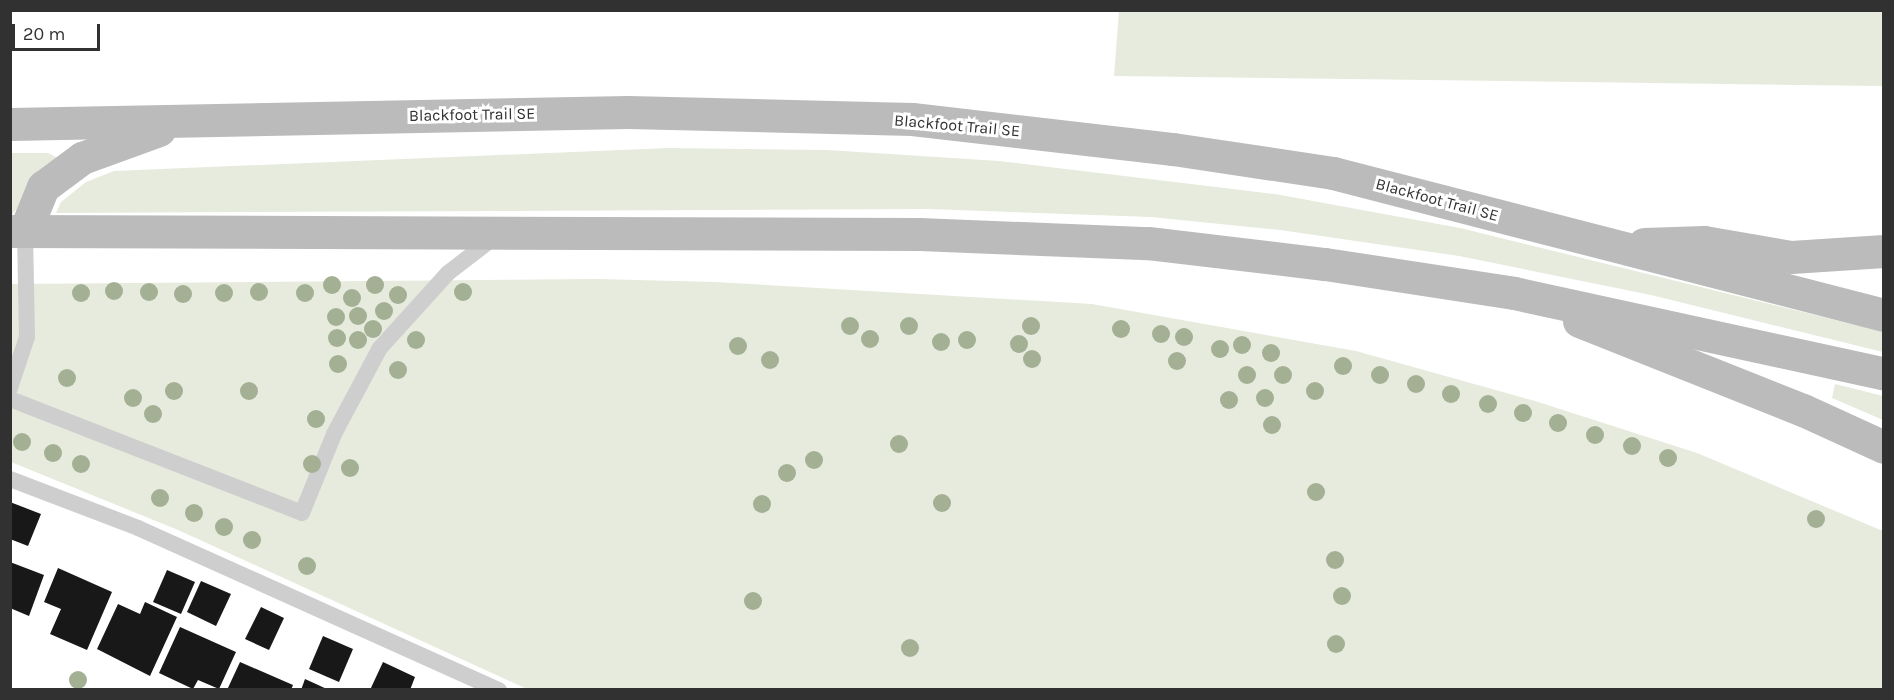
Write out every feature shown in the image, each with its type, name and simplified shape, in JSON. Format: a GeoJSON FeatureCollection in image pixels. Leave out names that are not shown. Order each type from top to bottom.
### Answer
{"type":"FeatureCollection","features":[{"type":"Feature","properties":{"kind":"main road","name":"Blackfoot Trail SE"},"geometry":{"type":"LineString","coordinates":[[10,124],[628,112],[912,119],[1173,148],[1333,173],[1609,246],[1884,315]]}},
{"type":"Feature","properties":{"kind":"main road"},"geometry":{"type":"LineString","coordinates":[[18,231],[44,187],[82,158],[185,121]]}},
{"type":"Feature","properties":{"kind":"main road"},"geometry":{"type":"LineString","coordinates":[[18,231],[919,234],[1148,243],[1325,264],[1514,293],[1884,374]]}},
{"type":"Feature","properties":{"kind":"main road"},"geometry":{"type":"LineString","coordinates":[[1609,246],[1704,242],[1791,257],[1884,251]]}},
{"type":"Feature","properties":{"kind":"main road"},"geometry":{"type":"LineString","coordinates":[[1514,293],[1803,410],[1884,447]]}},
{"type":"Feature","properties":{"kind":"lane"},"geometry":{"type":"LineString","coordinates":[[10,388],[27,337],[18,231]]}},
{"type":"Feature","properties":{"kind":"lane"},"geometry":{"type":"LineString","coordinates":[[10,399],[303,513],[334,434],[380,348],[448,273],[501,232]]}},
{"type":"Feature","properties":{"kind":"lane"},"geometry":{"type":"LineString","coordinates":[[10,479],[138,528],[499,690]]}},
{"type":"Feature","properties":{"kind":"shaded area"},"geometry":{"type":"Polygon","coordinates":[[[1119,11],[1883,11],[1883,86],[1114,76],[1119,11]]]}},
{"type":"Feature","properties":{"kind":"shaded area"},"geometry":{"type":"Polygon","coordinates":[[[669,148],[827,150],[999,161],[1275,194],[1460,228],[1883,332],[1883,352],[1651,295],[1459,256],[1280,230],[1151,217],[929,209],[56,213],[61,202],[86,182],[114,171],[669,148]]]}},
{"type":"Feature","properties":{"kind":"shaded area"},"geometry":{"type":"Polygon","coordinates":[[[11,153],[48,153],[58,158],[11,216],[11,153]]]}},
{"type":"Feature","properties":{"kind":"shaded area"},"geometry":{"type":"Polygon","coordinates":[[[598,279],[715,282],[1092,304],[1356,351],[1535,401],[1697,453],[1883,531],[1883,689],[527,689],[178,530],[11,462],[10,284],[598,279]]]}},
{"type":"Feature","properties":{"kind":"shaded area"},"geometry":{"type":"Polygon","coordinates":[[[1835,384],[1883,396],[1883,420],[1832,398],[1835,384]]]}},
{"type":"Feature","properties":{"kind":"building"},"geometry":{"type":"Polygon","coordinates":[[[10,502],[41,514],[28,546],[10,539],[10,502]]]}},
{"type":"Feature","properties":{"kind":"building"},"geometry":{"type":"Polygon","coordinates":[[[10,562],[44,575],[29,616],[10,608],[10,562]]]}},
{"type":"Feature","properties":{"kind":"building"},"geometry":{"type":"Polygon","coordinates":[[[58,568],[112,592],[87,650],[50,634],[61,609],[44,602],[58,568]]]}},
{"type":"Feature","properties":{"kind":"building"},"geometry":{"type":"Polygon","coordinates":[[[167,570],[195,582],[181,614],[153,602],[167,570]]]}},
{"type":"Feature","properties":{"kind":"building"},"geometry":{"type":"Polygon","coordinates":[[[201,581],[231,594],[216,626],[187,612],[201,581]]]}},
{"type":"Feature","properties":{"kind":"building"},"geometry":{"type":"Polygon","coordinates":[[[145,602],[177,617],[150,676],[97,649],[118,604],[140,614],[145,602]]]}},
{"type":"Feature","properties":{"kind":"building"},"geometry":{"type":"Polygon","coordinates":[[[261,607],[284,618],[269,650],[245,639],[261,607]]]}},
{"type":"Feature","properties":{"kind":"building"},"geometry":{"type":"Polygon","coordinates":[[[180,627],[236,652],[219,689],[198,680],[193,689],[159,673],[180,627]]]}},
{"type":"Feature","properties":{"kind":"building"},"geometry":{"type":"Polygon","coordinates":[[[323,636],[353,649],[339,682],[309,669],[323,636]]]}},
{"type":"Feature","properties":{"kind":"building"},"geometry":{"type":"Polygon","coordinates":[[[240,662],[293,685],[291,690],[227,690],[240,662]]]}},
{"type":"Feature","properties":{"kind":"building"},"geometry":{"type":"Polygon","coordinates":[[[383,662],[415,677],[410,690],[370,690],[383,662]]]}},
{"type":"Feature","properties":{"kind":"building"},"geometry":{"type":"Polygon","coordinates":[[[305,679],[329,690],[301,690],[305,679]]]}}]}
